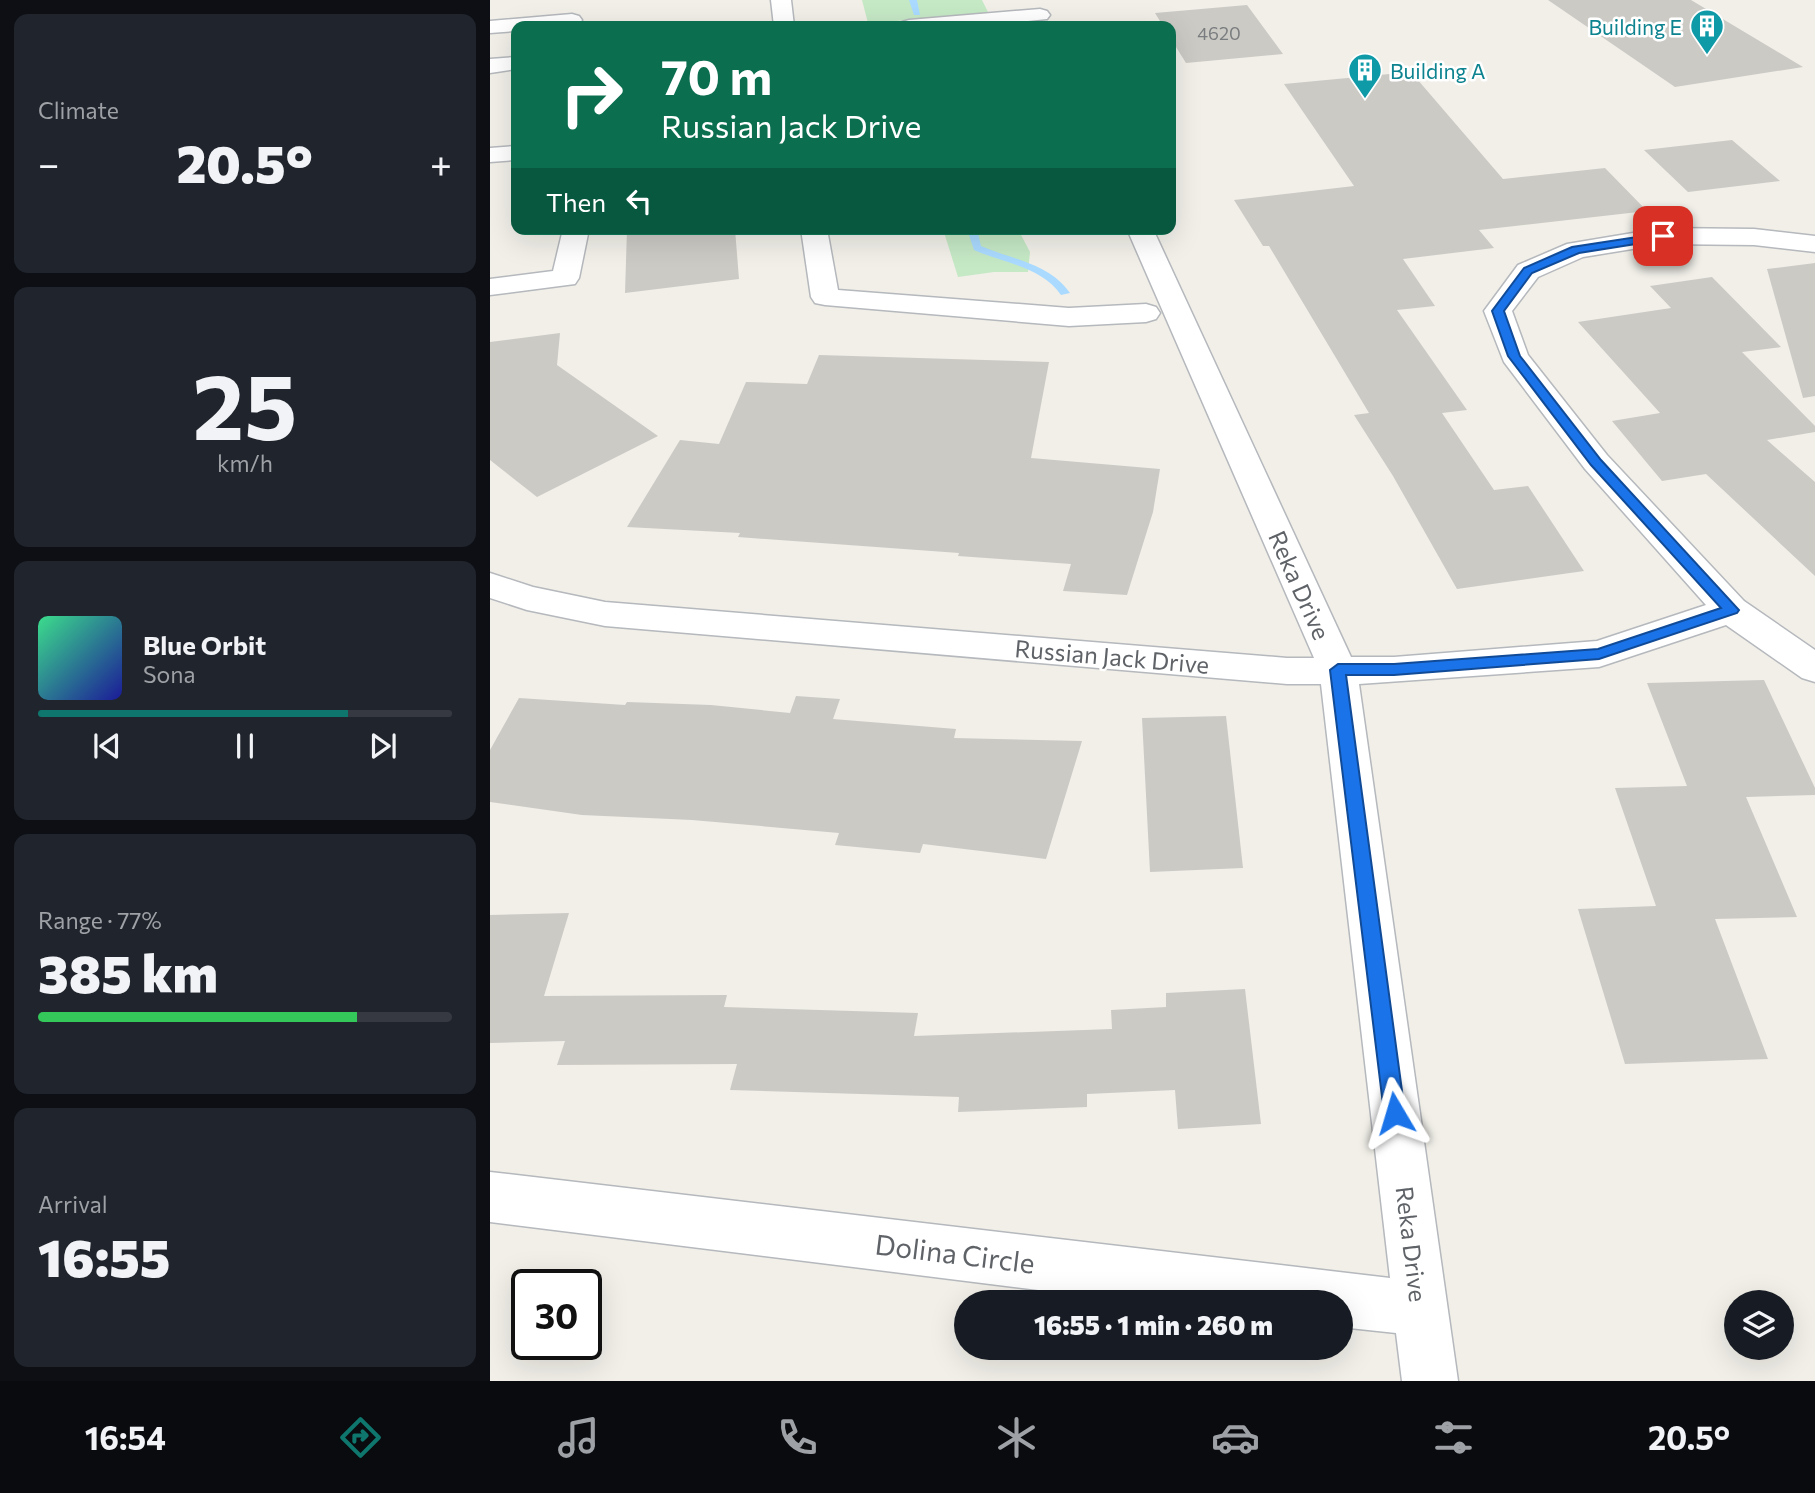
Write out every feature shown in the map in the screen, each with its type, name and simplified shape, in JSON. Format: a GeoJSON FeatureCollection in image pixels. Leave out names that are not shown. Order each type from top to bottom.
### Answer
{"type":"FeatureCollection","features":[{"type":"Feature","properties":{"kind":"street"},"geometry":{"type":"LineString","coordinates":[[781,0],[783,21]]}},
{"type":"Feature","properties":{"kind":"street"},"geometry":{"type":"LineString","coordinates":[[963,21],[1039,14]]}},
{"type":"Feature","properties":{"kind":"street"},"geometry":{"type":"LineString","coordinates":[[564,21],[572,20]]}},
{"type":"Feature","properties":{"kind":"street"},"geometry":{"type":"LineString","coordinates":[[490,27],[511,26]]}},
{"type":"Feature","properties":{"kind":"street"},"geometry":{"type":"LineString","coordinates":[[490,66],[511,64]]}},
{"type":"Feature","properties":{"kind":"street"},"geometry":{"type":"LineString","coordinates":[[490,155],[511,153]]}},
{"type":"Feature","properties":{"kind":"street"},"geometry":{"type":"LineString","coordinates":[[490,287],[565,278],[575,235]]}},
{"type":"Feature","properties":{"kind":"street"},"geometry":{"type":"LineString","coordinates":[[815,235],[825,297],[1069,317],[1146,313]]}},
{"type":"Feature","properties":{"kind":"street","name":"Reka Drive"},"geometry":{"type":"LineString","coordinates":[[1143,235],[1338,670],[1430,1381]]}},
{"type":"Feature","properties":{"kind":"street"},"geometry":{"type":"LineString","coordinates":[[1815,244],[1754,237],[1663,236],[1576,250],[1528,271],[1498,311],[1514,356],[1596,462],[1731,610],[1815,669]]}},
{"type":"Feature","properties":{"kind":"street","name":"Russian Jack Drive"},"geometry":{"type":"LineString","coordinates":[[490,585],[527,598],[605,614],[1287,671],[1394,670],[1599,654],[1731,610]]}},
{"type":"Feature","properties":{"kind":"street","name":"Dolina Circle"},"geometry":{"type":"LineString","coordinates":[[490,1197],[1373,1304],[1420,1307]]}},
{"type":"Feature","properties":{"kind":"green space"},"geometry":{"type":"Polygon","coordinates":[[[862,0],[982,0],[989,14],[895,21],[867,21],[862,0]]]}},
{"type":"Feature","properties":{"kind":"green space"},"geometry":{"type":"Polygon","coordinates":[[[945,235],[1021,235],[1030,252],[1028,272],[994,272],[958,277],[945,235]]]}},
{"type":"Feature","properties":{"kind":"building"},"geometry":{"type":"Polygon","coordinates":[[[1548,0],[1691,0],[1803,67],[1675,87],[1548,0]]]}},
{"type":"Feature","properties":{"kind":"building"},"geometry":{"type":"Polygon","coordinates":[[[1247,5],[1283,54],[1186,63],[1176,47],[1176,21],[1160,21],[1155,13],[1247,5]]]}},
{"type":"Feature","properties":{"kind":"building"},"geometry":{"type":"Polygon","coordinates":[[[1411,72],[1503,179],[1605,168],[1647,211],[1479,230],[1494,248],[1403,259],[1435,306],[1397,310],[1467,410],[1442,413],[1494,490],[1528,486],[1584,571],[1457,589],[1393,476],[1354,415],[1369,413],[1269,246],[1263,246],[1234,200],[1354,186],[1284,84],[1411,72]]]}},
{"type":"Feature","properties":{"kind":"building"},"geometry":{"type":"Polygon","coordinates":[[[1732,140],[1780,181],[1688,192],[1644,150],[1732,140]]]}},
{"type":"Feature","properties":{"kind":"building"},"geometry":{"type":"Polygon","coordinates":[[[627,235],[735,235],[739,279],[625,293],[627,235]]]}},
{"type":"Feature","properties":{"kind":"building"},"geometry":{"type":"Polygon","coordinates":[[[1815,263],[1815,396],[1803,398],[1767,269],[1815,263]]]}},
{"type":"Feature","properties":{"kind":"building"},"geometry":{"type":"Polygon","coordinates":[[[1712,277],[1781,347],[1742,352],[1815,426],[1815,432],[1767,440],[1815,482],[1815,576],[1706,474],[1662,481],[1612,421],[1660,413],[1578,322],[1671,308],[1650,286],[1712,277]]]}},
{"type":"Feature","properties":{"kind":"building"},"geometry":{"type":"Polygon","coordinates":[[[560,333],[557,365],[658,436],[537,497],[490,460],[490,342],[560,333]]]}},
{"type":"Feature","properties":{"kind":"building"},"geometry":{"type":"Polygon","coordinates":[[[819,355],[1049,362],[1031,458],[1160,469],[1153,512],[1127,595],[1063,591],[1071,564],[738,537],[740,533],[627,527],[680,440],[719,444],[746,382],[807,384],[819,355]]]}},
{"type":"Feature","properties":{"kind":"building"},"geometry":{"type":"Polygon","coordinates":[[[1764,680],[1815,788],[1815,795],[1746,797],[1797,917],[1715,919],[1768,1059],[1625,1064],[1578,909],[1656,906],[1615,788],[1687,786],[1647,683],[1764,680]]]}},
{"type":"Feature","properties":{"kind":"building"},"geometry":{"type":"Polygon","coordinates":[[[796,696],[840,699],[833,719],[956,729],[954,738],[1082,741],[1046,859],[923,844],[920,853],[835,845],[839,833],[692,820],[582,815],[490,802],[490,750],[519,698],[625,705],[627,702],[711,705],[790,713],[796,696]]]}},
{"type":"Feature","properties":{"kind":"building"},"geometry":{"type":"Polygon","coordinates":[[[1226,716],[1243,868],[1150,872],[1142,718],[1226,716]]]}},
{"type":"Feature","properties":{"kind":"building"},"geometry":{"type":"Polygon","coordinates":[[[569,913],[544,996],[727,995],[724,1007],[918,1013],[914,1036],[1112,1029],[1111,1010],[1166,1007],[1166,993],[1245,989],[1261,1124],[1178,1129],[1175,1090],[1087,1094],[1087,1107],[958,1112],[959,1097],[730,1090],[737,1064],[557,1065],[565,1041],[490,1043],[490,915],[569,913]]]}},
{"type":"Feature","properties":{"kind":"waterway"},"geometry":{"type":"LineString","coordinates":[[913,0],[917,13]]}},
{"type":"Feature","properties":{"kind":"waterway"},"geometry":{"type":"LineString","coordinates":[[974,235],[977,248],[1039,271],[1059,284],[1065,293]]}},
{"type":"Feature","properties":{"kind":"place","name":"Building E"},"geometry":{"type":"Point","coordinates":[1707,56]}},
{"type":"Feature","properties":{"kind":"place","name":"Building A"},"geometry":{"type":"Point","coordinates":[1365,100]}},
{"type":"Feature","properties":{"kind":"route"},"geometry":{"type":"LineString","coordinates":[[1395,1113],[1338,670],[1394,670],[1599,654],[1731,610],[1596,462],[1514,356],[1498,311],[1528,271],[1576,250],[1663,236]]}}]}
